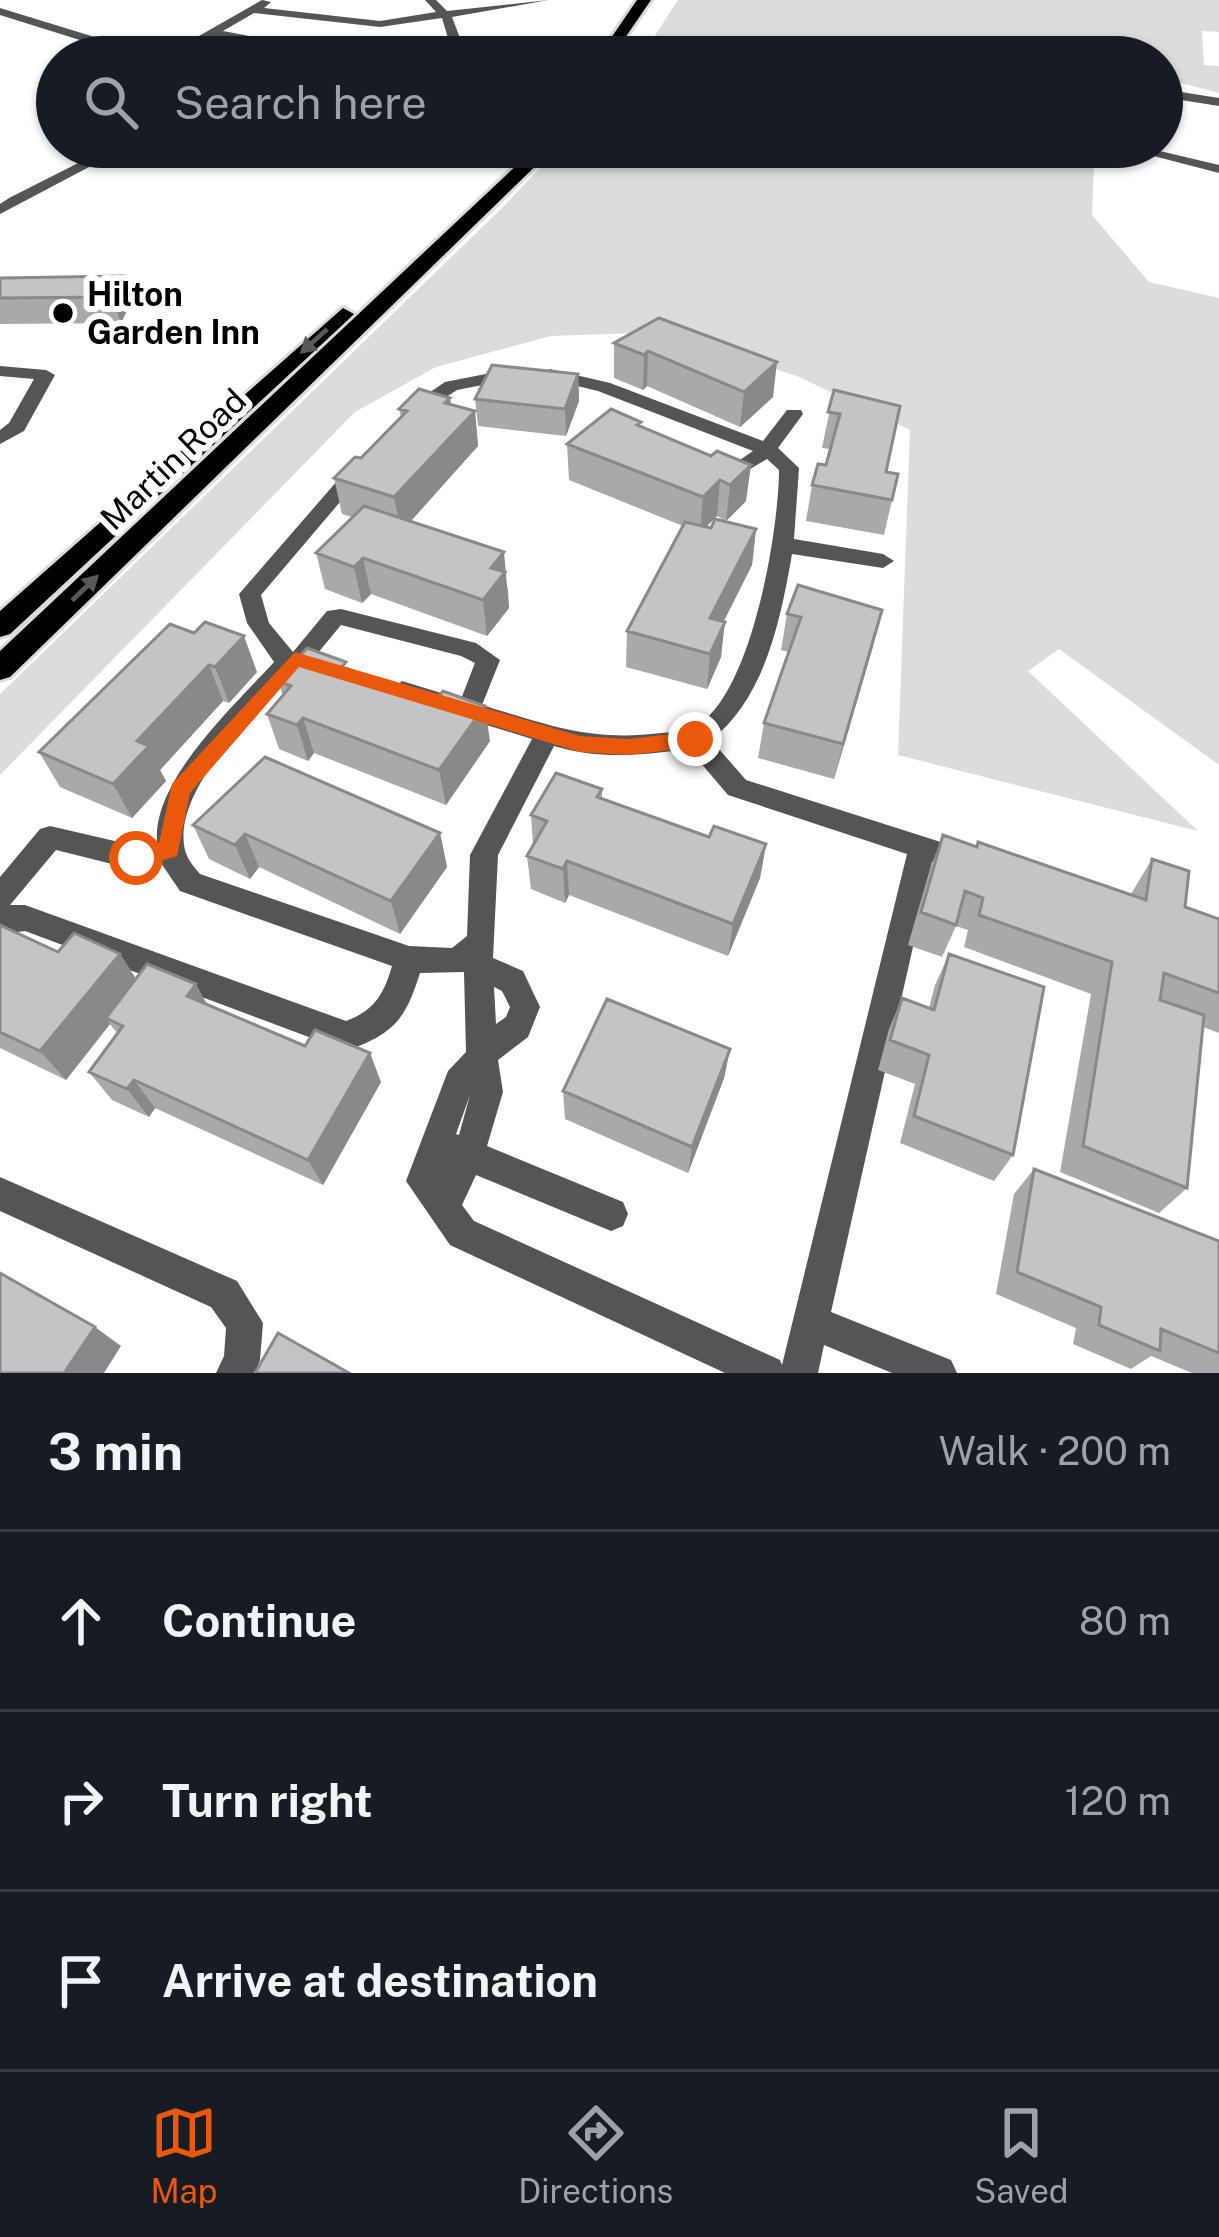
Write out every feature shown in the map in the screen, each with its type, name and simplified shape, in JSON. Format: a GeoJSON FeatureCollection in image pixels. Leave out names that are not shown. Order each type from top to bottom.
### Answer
{"type":"FeatureCollection","features":[{"type":"Feature","properties":{"kind":"main road"},"geometry":{"type":"LineString","coordinates":[[619,36],[644,0]]}},
{"type":"Feature","properties":{"kind":"main road","name":"Martin Road"},"geometry":{"type":"LineString","coordinates":[[0,627],[500,168]]}},
{"type":"Feature","properties":{"kind":"main road","name":"Martin Road"},"geometry":{"type":"LineString","coordinates":[[0,669],[525,168]]}},
{"type":"Feature","properties":{"kind":"street"},"geometry":{"type":"LineString","coordinates":[[206,36],[274,0]]}},
{"type":"Feature","properties":{"kind":"street"},"geometry":{"type":"LineString","coordinates":[[430,0],[447,17],[453,36]]}},
{"type":"Feature","properties":{"kind":"street"},"geometry":{"type":"LineString","coordinates":[[254,10],[380,24],[544,0]]}},
{"type":"Feature","properties":{"kind":"street"},"geometry":{"type":"LineString","coordinates":[[0,11],[79,36]]}},
{"type":"Feature","properties":{"kind":"street"},"geometry":{"type":"LineString","coordinates":[[213,32],[234,36]]}},
{"type":"Feature","properties":{"kind":"street"},"geometry":{"type":"LineString","coordinates":[[1183,96],[1219,102]]}},
{"type":"Feature","properties":{"kind":"street"},"geometry":{"type":"LineString","coordinates":[[1183,160],[1219,169]]}},
{"type":"Feature","properties":{"kind":"street"},"geometry":{"type":"LineString","coordinates":[[0,211],[28,191],[83,168]]}},
{"type":"Feature","properties":{"kind":"street"},"geometry":{"type":"LineString","coordinates":[[0,371],[46,375],[17,427],[0,438]]}},
{"type":"Feature","properties":{"kind":"street"},"geometry":{"type":"LineString","coordinates":[[370,456],[250,594],[252,613],[264,635],[294,660],[545,736],[629,747],[695,739],[725,715],[743,683],[783,547],[791,497],[789,468],[767,450],[623,404],[548,373],[498,374],[451,386],[427,399],[394,430]]}},
{"type":"Feature","properties":{"kind":"street"},"geometry":{"type":"LineString","coordinates":[[699,464],[721,473],[740,472],[767,450],[794,414]]}},
{"type":"Feature","properties":{"kind":"street"},"geometry":{"type":"LineString","coordinates":[[783,547],[806,546],[883,561]]}},
{"type":"Feature","properties":{"kind":"street"},"geometry":{"type":"LineString","coordinates":[[771,591],[797,600]]}},
{"type":"Feature","properties":{"kind":"street"},"geometry":{"type":"LineString","coordinates":[[468,711],[488,660],[468,649],[334,617],[180,790],[169,850],[180,874],[199,888],[409,959],[455,962],[478,957],[513,981],[524,1006],[517,1027],[482,1055]]}},
{"type":"Feature","properties":{"kind":"street"},"geometry":{"type":"LineString","coordinates":[[545,736],[484,855],[478,957],[482,1055],[490,1071],[487,1100],[452,1148],[444,1208],[462,1233],[767,1373]]}},
{"type":"Feature","properties":{"kind":"street"},"geometry":{"type":"LineString","coordinates":[[695,739],[737,788],[963,860]]}},
{"type":"Feature","properties":{"kind":"street"},"geometry":{"type":"LineString","coordinates":[[0,897],[50,837],[136,858],[169,850]]}},
{"type":"Feature","properties":{"kind":"street"},"geometry":{"type":"LineString","coordinates":[[799,1373],[922,848]]}},
{"type":"Feature","properties":{"kind":"street"},"geometry":{"type":"LineString","coordinates":[[0,914],[11,920],[26,918],[346,1036],[369,1029],[395,1008],[409,959]]}},
{"type":"Feature","properties":{"kind":"street"},"geometry":{"type":"LineString","coordinates":[[452,1148],[611,1214]]}},
{"type":"Feature","properties":{"kind":"street"},"geometry":{"type":"LineString","coordinates":[[0,1194],[224,1294],[245,1323],[242,1360],[235,1373]]}},
{"type":"Feature","properties":{"kind":"street"},"geometry":{"type":"LineString","coordinates":[[812,1323],[938,1373]]}},
{"type":"Feature","properties":{"kind":"shaded area"},"geometry":{"type":"Polygon","coordinates":[[[678,0],[1219,0],[1219,32],[1202,31],[1204,65],[1219,66],[1219,93],[1183,84],[1183,36],[655,36],[678,0]]]}},
{"type":"Feature","properties":{"kind":"shaded area"},"geometry":{"type":"Polygon","coordinates":[[[539,168],[1094,168],[1092,215],[1149,282],[1219,298],[1219,765],[1059,649],[1028,671],[1198,831],[898,755],[910,430],[799,377],[666,332],[551,336],[436,367],[355,412],[0,775],[0,694],[539,168]]]}},
{"type":"Feature","properties":{"kind":"building"},"geometry":{"type":"Polygon","coordinates":[[[123,276],[112,297],[0,298],[0,278],[123,276]]]}},
{"type":"Feature","properties":{"kind":"building"},"geometry":{"type":"Polygon","coordinates":[[[659,318],[777,362],[744,392],[648,351],[644,355],[614,343],[659,318]]]}},
{"type":"Feature","properties":{"kind":"building"},"geometry":{"type":"Polygon","coordinates":[[[492,365],[578,374],[565,409],[475,399],[492,365]]]}},
{"type":"Feature","properties":{"kind":"building"},"geometry":{"type":"Polygon","coordinates":[[[419,389],[475,411],[394,497],[334,478],[407,411],[399,409],[419,389]]]}},
{"type":"Feature","properties":{"kind":"building"},"geometry":{"type":"Polygon","coordinates":[[[834,390],[900,406],[886,472],[898,474],[892,500],[812,485],[818,464],[826,465],[840,414],[828,412],[834,390]]]}},
{"type":"Feature","properties":{"kind":"building"},"geometry":{"type":"Polygon","coordinates":[[[611,409],[711,456],[717,451],[751,465],[730,485],[720,480],[703,497],[567,444],[611,409]]]}},
{"type":"Feature","properties":{"kind":"building"},"geometry":{"type":"Polygon","coordinates":[[[364,506],[504,552],[491,568],[505,572],[483,600],[363,558],[354,567],[316,553],[364,506]]]}},
{"type":"Feature","properties":{"kind":"building"},"geometry":{"type":"Polygon","coordinates":[[[715,519],[756,529],[710,618],[725,622],[710,654],[627,631],[685,522],[711,528],[715,519]]]}},
{"type":"Feature","properties":{"kind":"building"},"geometry":{"type":"Polygon","coordinates":[[[798,585],[882,610],[843,744],[764,723],[801,617],[787,614],[798,585]]]}},
{"type":"Feature","properties":{"kind":"building"},"geometry":{"type":"Polygon","coordinates":[[[205,622],[244,636],[215,667],[209,665],[137,741],[149,746],[113,784],[39,752],[170,624],[194,633],[205,622]]]}},
{"type":"Feature","properties":{"kind":"building"},"geometry":{"type":"Polygon","coordinates":[[[307,648],[346,662],[342,667],[436,701],[443,691],[485,706],[439,770],[303,718],[297,725],[267,714],[291,686],[278,681],[307,648]]]}},
{"type":"Feature","properties":{"kind":"building"},"geometry":{"type":"Polygon","coordinates":[[[265,757],[440,833],[391,901],[245,834],[235,845],[193,825],[265,757]]]}},
{"type":"Feature","properties":{"kind":"building"},"geometry":{"type":"Polygon","coordinates":[[[556,773],[602,789],[597,797],[709,837],[714,826],[766,844],[733,924],[567,861],[563,869],[527,856],[547,821],[531,815],[556,773]]]}},
{"type":"Feature","properties":{"kind":"building"},"geometry":{"type":"Polygon","coordinates":[[[943,835],[977,847],[978,842],[1146,900],[1152,859],[1189,871],[1185,907],[1219,919],[1219,993],[1164,973],[1160,1000],[1204,1015],[1187,1188],[1083,1146],[1112,962],[979,915],[983,898],[965,891],[956,925],[921,912],[943,835]]]}},
{"type":"Feature","properties":{"kind":"building"},"geometry":{"type":"Polygon","coordinates":[[[0,925],[58,952],[74,933],[120,954],[40,1051],[0,1032],[0,925]]]}},
{"type":"Feature","properties":{"kind":"building"},"geometry":{"type":"Polygon","coordinates":[[[949,954],[1044,987],[1013,1155],[914,1116],[929,1055],[890,1040],[902,998],[934,1010],[949,954]]]}},
{"type":"Feature","properties":{"kind":"building"},"geometry":{"type":"Polygon","coordinates":[[[147,964],[196,984],[187,996],[305,1046],[315,1030],[370,1053],[308,1160],[134,1080],[127,1089],[89,1072],[123,1026],[106,1018],[147,964]]]}},
{"type":"Feature","properties":{"kind":"building"},"geometry":{"type":"Polygon","coordinates":[[[607,999],[730,1049],[692,1147],[563,1091],[607,999]]]}},
{"type":"Feature","properties":{"kind":"building"},"geometry":{"type":"Polygon","coordinates":[[[1034,1169],[1219,1241],[1219,1353],[1161,1329],[1160,1351],[1099,1325],[1101,1307],[1017,1272],[1034,1169]]]}},
{"type":"Feature","properties":{"kind":"building"},"geometry":{"type":"Polygon","coordinates":[[[0,1273],[95,1327],[64,1373],[0,1373],[0,1273]]]}},
{"type":"Feature","properties":{"kind":"building"},"geometry":{"type":"Polygon","coordinates":[[[278,1333],[349,1373],[255,1373],[278,1333]]]}},
{"type":"Feature","properties":{"kind":"place","name":"Hilton Garden Inn"},"geometry":{"type":"Point","coordinates":[63,313]}},
{"type":"Feature","properties":{"kind":"route"},"geometry":{"type":"LineString","coordinates":[[136,858],[169,850],[180,790],[295,658],[580,744],[629,747],[695,739]]}}]}
